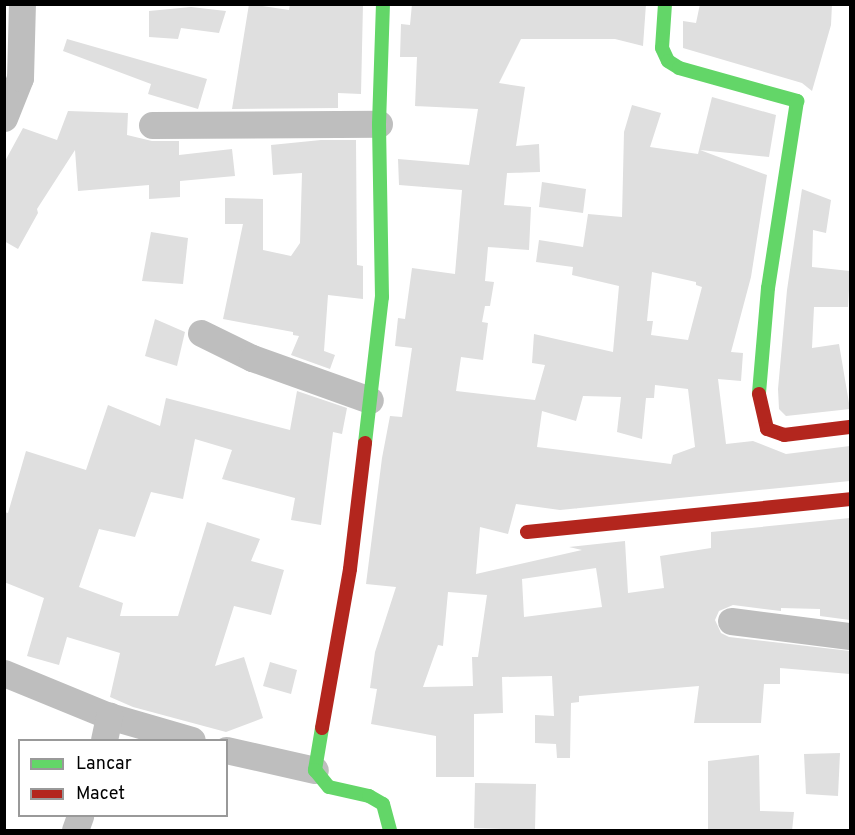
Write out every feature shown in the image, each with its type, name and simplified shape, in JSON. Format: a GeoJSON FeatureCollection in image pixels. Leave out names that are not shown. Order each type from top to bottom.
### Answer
{"type":"FeatureCollection","features":[{"type":"Feature","properties":{"kind":"street"},"geometry":{"type":"LineString","coordinates":[[4,118],[22,4]]}},
{"type":"Feature","properties":{"kind":"street"},"geometry":{"type":"LineString","coordinates":[[315,770],[350,570],[382,297],[379,124],[383,4]]}},
{"type":"Feature","properties":{"kind":"street"},"geometry":{"type":"LineString","coordinates":[[665,4],[662,48],[668,61],[679,68],[797,101],[768,288],[759,389],[761,414],[767,429],[784,435],[850,427]]}},
{"type":"Feature","properties":{"kind":"street"},"geometry":{"type":"LineString","coordinates":[[152,125],[379,124]]}},
{"type":"Feature","properties":{"kind":"street"},"geometry":{"type":"LineString","coordinates":[[201,333],[252,358],[370,400]]}},
{"type":"Feature","properties":{"kind":"street"},"geometry":{"type":"LineString","coordinates":[[527,532],[850,499]]}},
{"type":"Feature","properties":{"kind":"street"},"geometry":{"type":"LineString","coordinates":[[731,621],[850,636]]}},
{"type":"Feature","properties":{"kind":"street"},"geometry":{"type":"LineString","coordinates":[[4,673],[107,728],[179,739]]}},
{"type":"Feature","properties":{"kind":"street"},"geometry":{"type":"LineString","coordinates":[[228,750],[315,770],[329,787],[369,796],[383,804],[390,831]]}},
{"type":"Feature","properties":{"kind":"street"},"geometry":{"type":"LineString","coordinates":[[75,831],[81,817]]}},
{"type":"Feature","properties":{"kind":"building"},"geometry":{"type":"Polygon","coordinates":[[[249,4],[289,10],[290,4],[363,4],[361,94],[338,93],[338,108],[232,109],[249,4]]]}},
{"type":"Feature","properties":{"kind":"building"},"geometry":{"type":"Polygon","coordinates":[[[412,4],[646,4],[643,46],[615,39],[521,39],[499,83],[525,87],[516,146],[539,144],[540,172],[507,173],[504,205],[531,207],[529,250],[488,247],[485,281],[494,282],[490,306],[485,306],[482,322],[488,323],[483,360],[461,357],[456,391],[535,400],[545,365],[532,363],[534,334],[613,352],[619,286],[572,275],[573,267],[536,262],[539,240],[583,247],[588,214],[622,217],[624,132],[632,105],[661,113],[650,147],[698,154],[712,97],[776,115],[769,157],[700,150],[767,175],[751,277],[731,352],[743,353],[741,381],[718,379],[726,444],[753,441],[786,454],[850,446],[850,481],[560,510],[516,504],[508,534],[480,527],[476,574],[582,550],[569,547],[625,541],[628,593],[664,588],[660,556],[711,548],[711,532],[850,518],[850,620],[820,616],[820,609],[781,608],[781,611],[733,605],[719,611],[715,620],[721,633],[729,637],[850,651],[850,674],[780,668],[780,684],[764,684],[761,723],[694,723],[699,686],[579,696],[579,702],[571,703],[570,758],[557,758],[556,744],[535,743],[535,715],[554,716],[552,676],[502,677],[503,713],[474,714],[474,777],[436,777],[436,736],[371,724],[377,689],[370,688],[375,652],[396,587],[366,584],[382,458],[390,416],[402,417],[412,348],[395,346],[398,318],[405,319],[412,268],[455,274],[462,190],[399,185],[398,159],[469,165],[478,109],[415,106],[417,57],[400,57],[401,24],[410,25],[412,4]],[[652,272],[647,321],[653,321],[651,335],[688,340],[702,287],[696,285],[696,282],[652,272]],[[655,385],[654,398],[646,398],[642,439],[617,432],[621,397],[583,396],[576,421],[542,411],[537,447],[671,464],[673,455],[695,447],[688,389],[655,385]],[[596,568],[522,579],[524,617],[602,607],[596,568]],[[448,592],[443,646],[438,645],[423,687],[473,686],[472,657],[478,657],[487,595],[448,592]]]}},
{"type":"Feature","properties":{"kind":"building"},"geometry":{"type":"Polygon","coordinates":[[[700,4],[832,4],[831,25],[812,91],[802,83],[683,48],[683,21],[696,23],[700,4]]]}},
{"type":"Feature","properties":{"kind":"building"},"geometry":{"type":"Polygon","coordinates":[[[191,7],[226,11],[219,33],[181,28],[178,39],[149,37],[149,11],[191,7]]]}},
{"type":"Feature","properties":{"kind":"building"},"geometry":{"type":"Polygon","coordinates":[[[67,39],[207,79],[198,109],[148,94],[151,84],[63,51],[67,39]]]}},
{"type":"Feature","properties":{"kind":"building"},"geometry":{"type":"Polygon","coordinates":[[[68,111],[128,113],[127,135],[152,141],[179,141],[179,155],[232,149],[235,176],[180,181],[180,197],[149,199],[149,185],[78,191],[75,150],[37,209],[38,213],[18,249],[4,241],[4,163],[23,128],[57,140],[68,111]]]}},
{"type":"Feature","properties":{"kind":"building"},"geometry":{"type":"Polygon","coordinates":[[[321,140],[356,140],[357,265],[363,266],[363,299],[328,295],[324,351],[335,355],[330,369],[291,355],[299,336],[293,335],[293,332],[223,319],[243,224],[225,224],[225,198],[263,199],[263,250],[291,256],[300,243],[302,173],[273,175],[271,145],[321,140]]]}},
{"type":"Feature","properties":{"kind":"building"},"geometry":{"type":"Polygon","coordinates":[[[542,182],[586,189],[583,213],[539,207],[542,182]]]}},
{"type":"Feature","properties":{"kind":"building"},"geometry":{"type":"Polygon","coordinates":[[[802,189],[831,200],[826,233],[813,230],[812,267],[850,271],[848,307],[814,307],[812,348],[839,344],[850,409],[786,416],[779,409],[778,389],[787,290],[802,189]]]}},
{"type":"Feature","properties":{"kind":"building"},"geometry":{"type":"Polygon","coordinates":[[[151,232],[188,238],[183,284],[142,281],[151,232]]]}},
{"type":"Feature","properties":{"kind":"building"},"geometry":{"type":"Polygon","coordinates":[[[155,319],[185,332],[177,366],[145,356],[155,319]]]}},
{"type":"Feature","properties":{"kind":"building"},"geometry":{"type":"Polygon","coordinates":[[[297,391],[347,408],[342,434],[333,432],[321,525],[291,520],[295,498],[222,479],[232,450],[195,439],[183,499],[151,492],[135,537],[99,529],[79,587],[123,603],[120,616],[178,616],[207,522],[260,539],[251,561],[284,570],[271,615],[234,606],[215,666],[244,657],[263,718],[226,732],[133,707],[110,697],[120,653],[67,637],[59,665],[27,656],[44,598],[4,582],[4,512],[8,513],[26,451],[86,470],[108,405],[160,426],[166,398],[290,430],[297,391]]]}},
{"type":"Feature","properties":{"kind":"building"},"geometry":{"type":"Polygon","coordinates":[[[270,662],[297,670],[291,694],[263,686],[270,662]]]}},
{"type":"Feature","properties":{"kind":"building"},"geometry":{"type":"Polygon","coordinates":[[[840,753],[838,796],[806,794],[804,754],[840,753]]]}},
{"type":"Feature","properties":{"kind":"building"},"geometry":{"type":"Polygon","coordinates":[[[759,755],[760,811],[794,812],[792,831],[708,831],[708,761],[759,755]]]}},
{"type":"Feature","properties":{"kind":"building"},"geometry":{"type":"Polygon","coordinates":[[[475,783],[536,784],[535,830],[474,828],[475,783]]]}},
{"type":"Feature","properties":{"kind":"traffic: fast"},"geometry":{"type":"LineString","coordinates":[[365,443],[382,297],[379,124],[383,4]]}},
{"type":"Feature","properties":{"kind":"traffic: fast"},"geometry":{"type":"LineString","coordinates":[[665,4],[662,48],[668,61],[679,68],[797,101],[768,288],[759,394]]}},
{"type":"Feature","properties":{"kind":"traffic: fast"},"geometry":{"type":"LineString","coordinates":[[322,728],[315,770],[329,787],[369,796],[383,804],[390,830]]}},
{"type":"Feature","properties":{"kind":"traffic: jam"},"geometry":{"type":"LineString","coordinates":[[759,394],[767,429],[784,435],[850,427]]}},
{"type":"Feature","properties":{"kind":"traffic: jam"},"geometry":{"type":"LineString","coordinates":[[322,728],[350,569],[365,443]]}},
{"type":"Feature","properties":{"kind":"traffic: jam"},"geometry":{"type":"LineString","coordinates":[[527,532],[850,499]]}}]}
